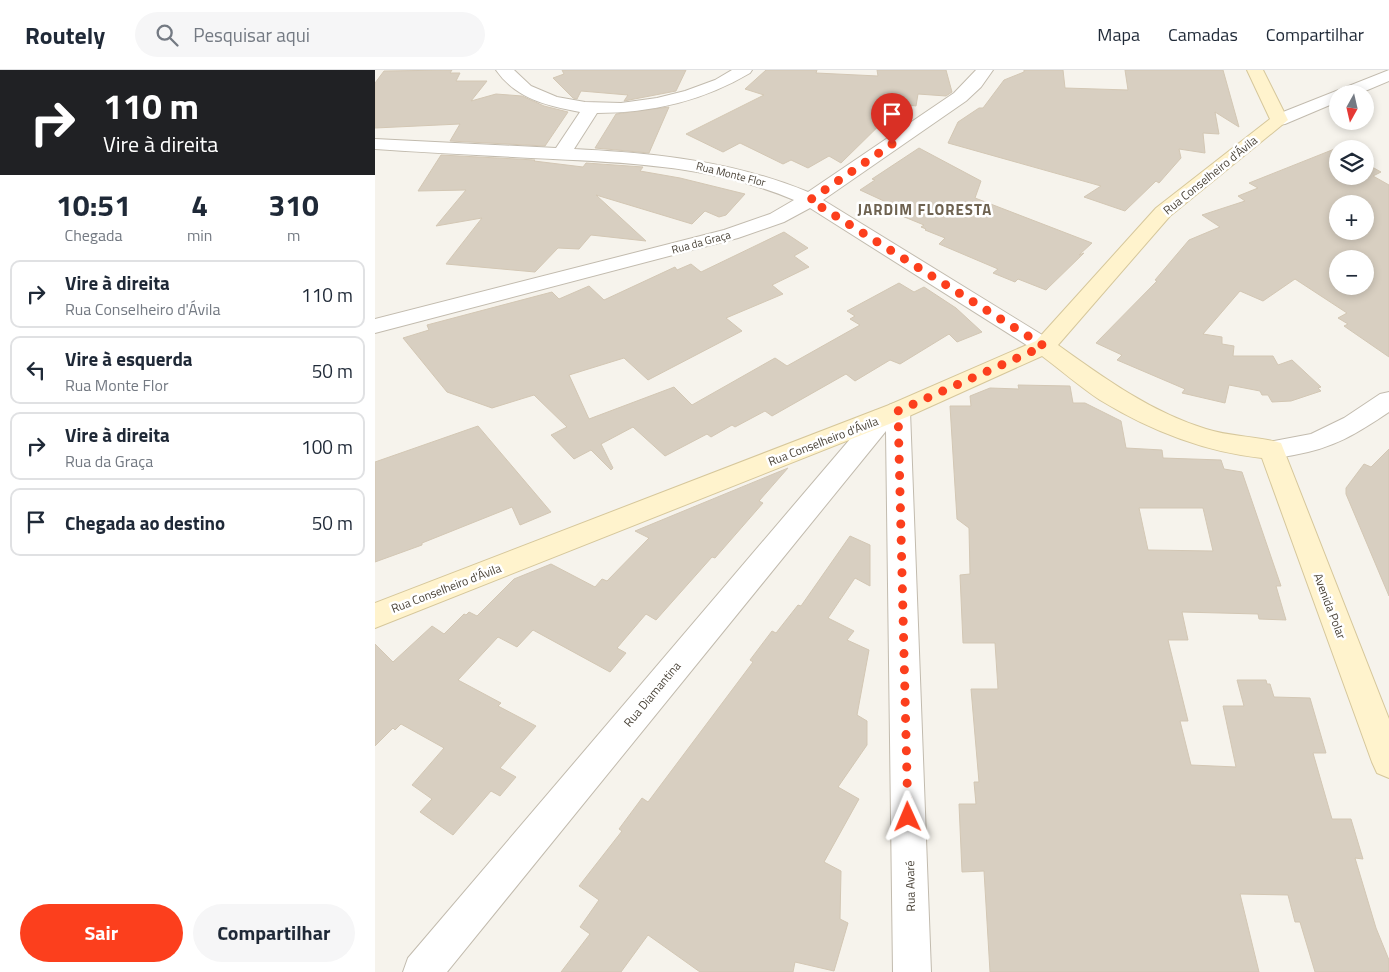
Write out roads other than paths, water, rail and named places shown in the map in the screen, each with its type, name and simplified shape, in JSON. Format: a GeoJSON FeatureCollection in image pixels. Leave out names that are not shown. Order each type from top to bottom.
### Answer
{"type":"FeatureCollection","features":[{"type":"Feature","properties":{"kind":"street"},"geometry":{"type":"LineString","coordinates":[[504,70],[521,88],[534,94],[558,103],[591,109],[625,108],[689,97],[727,81],[744,70]]}},
{"type":"Feature","properties":{"kind":"street","name":"Rua da Graça"},"geometry":{"type":"LineString","coordinates":[[375,326],[731,234],[777,218],[810,200],[960,97],[985,70]]}},
{"type":"Feature","properties":{"kind":"street"},"geometry":{"type":"LineString","coordinates":[[1255,70],[1279,120]]}},
{"type":"Feature","properties":{"kind":"street"},"geometry":{"type":"LineString","coordinates":[[1365,85],[1389,75]]}},
{"type":"Feature","properties":{"kind":"street","name":"Rua Conselheiro d'Ávila"},"geometry":{"type":"LineString","coordinates":[[375,616],[890,414],[1044,346],[1163,212],[1279,120],[1329,99]]}},
{"type":"Feature","properties":{"kind":"street"},"geometry":{"type":"LineString","coordinates":[[562,152],[591,109]]}},
{"type":"Feature","properties":{"kind":"street","name":"Rua Monte Flor"},"geometry":{"type":"LineString","coordinates":[[375,144],[562,152],[688,164],[741,174],[780,186],[810,200],[1044,346]]}},
{"type":"Feature","properties":{"kind":"street"},"geometry":{"type":"LineString","coordinates":[[1044,346],[1109,394],[1160,420],[1198,436],[1236,446],[1272,450],[1317,442],[1353,424],[1389,400]]}},
{"type":"Feature","properties":{"kind":"street","name":"Rua Diamantina"},"geometry":{"type":"LineString","coordinates":[[421,972],[890,414]]}},
{"type":"Feature","properties":{"kind":"street","name":"Rua Avaré"},"geometry":{"type":"LineString","coordinates":[[890,414],[912,972]]}},
{"type":"Feature","properties":{"kind":"street","name":"Avenida Polar"},"geometry":{"type":"LineString","coordinates":[[1272,450],[1387,754]]}},
{"type":"Feature","properties":{"kind":"district","name":"JARDIM FLORESTA"},"geometry":{"type":"Point","coordinates":[925,209]}}]}
